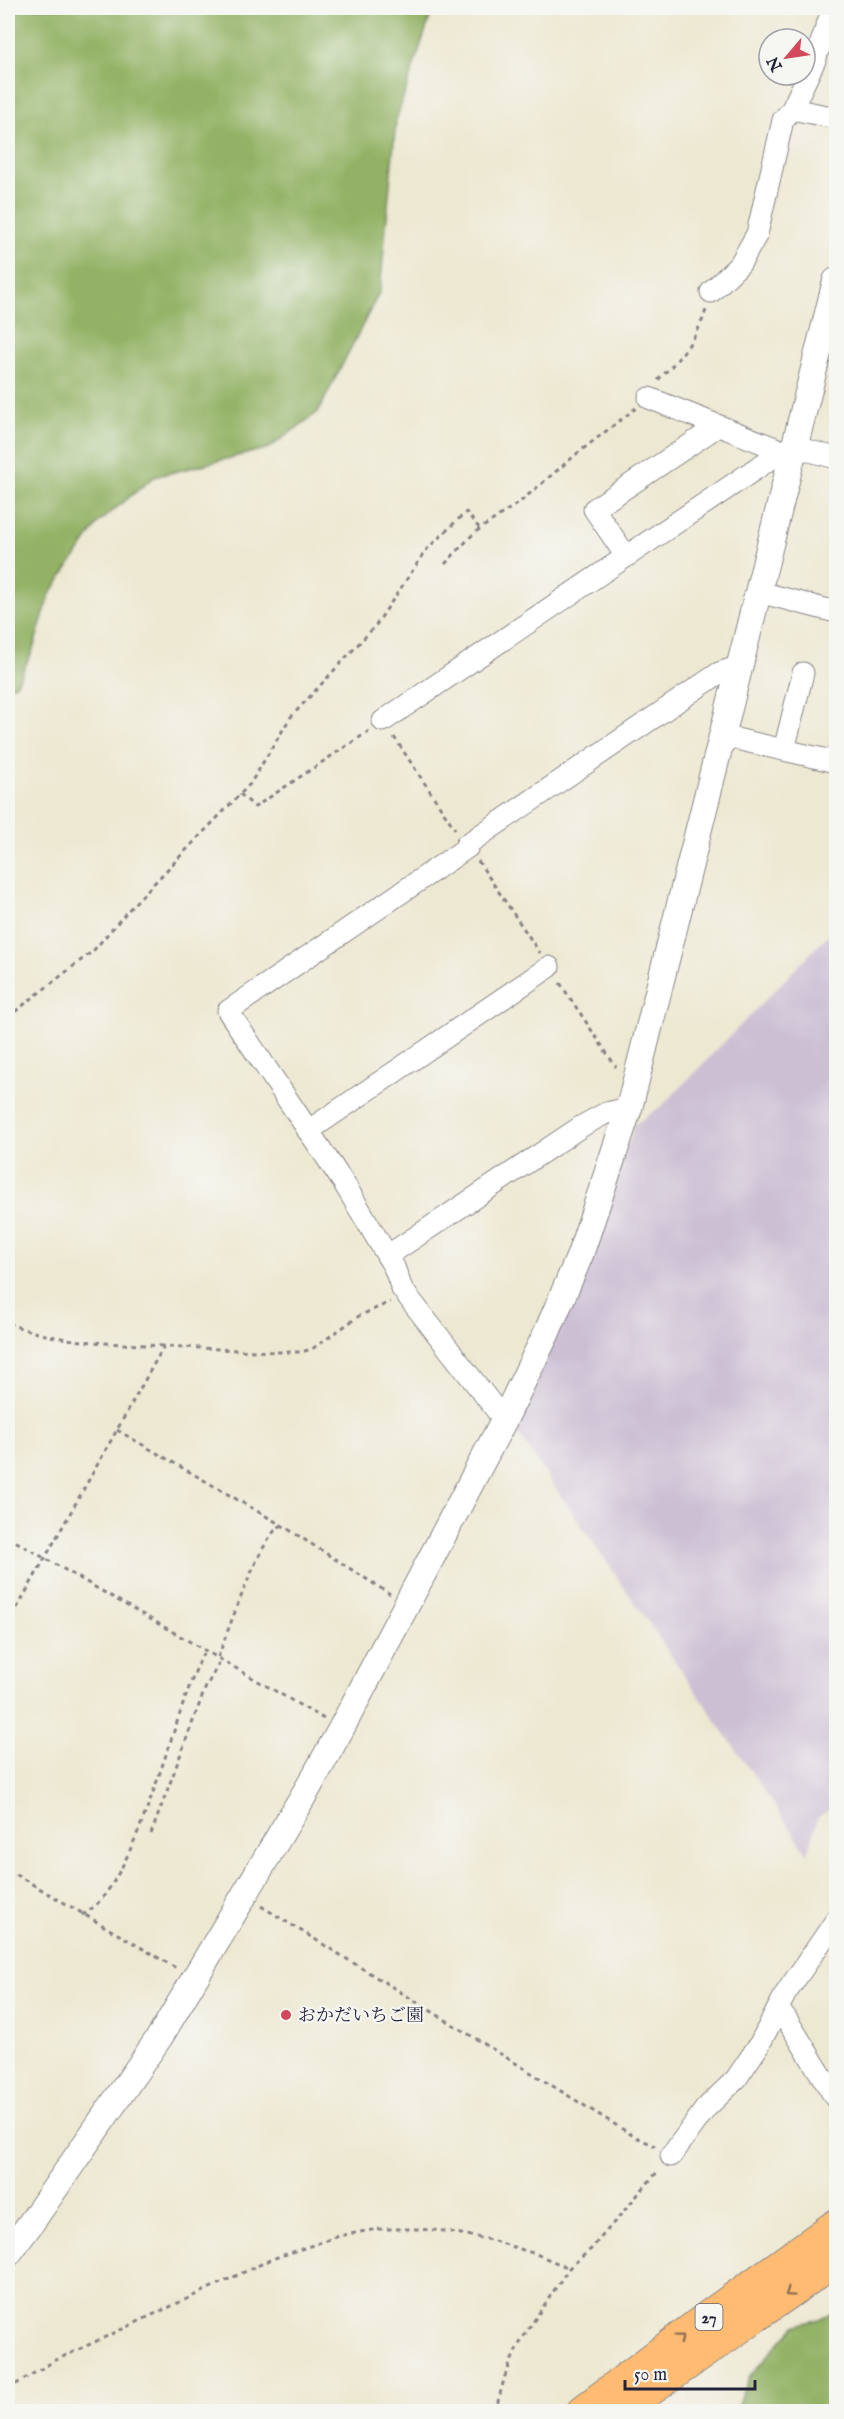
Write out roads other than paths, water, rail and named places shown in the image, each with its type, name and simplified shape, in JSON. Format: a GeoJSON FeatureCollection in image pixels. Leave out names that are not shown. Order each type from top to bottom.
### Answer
{"type":"FeatureCollection","features":[{"type":"Feature","properties":{"kind":"main road","name":"27"},"geometry":{"type":"LineString","coordinates":[[583,2412],[712,2314],[837,2226]]}},
{"type":"Feature","properties":{"kind":"main road","name":"27"},"geometry":{"type":"LineString","coordinates":[[618,2412],[837,2259]]}},
{"type":"Feature","properties":{"kind":"street"},"geometry":{"type":"LineString","coordinates":[[711,292],[740,264],[757,234],[783,120],[792,109],[815,60],[833,8]]}},
{"type":"Feature","properties":{"kind":"street"},"geometry":{"type":"LineString","coordinates":[[792,109],[837,117]]}},
{"type":"Feature","properties":{"kind":"street"},"geometry":{"type":"LineString","coordinates":[[8,2254],[161,2035],[341,1729],[504,1420],[580,1255],[629,1108],[759,592],[790,449],[835,296]]}},
{"type":"Feature","properties":{"kind":"street"},"geometry":{"type":"LineString","coordinates":[[649,399],[718,426],[790,449],[837,458]]}},
{"type":"Feature","properties":{"kind":"street"},"geometry":{"type":"LineString","coordinates":[[626,556],[594,508],[718,426]]}},
{"type":"Feature","properties":{"kind":"street"},"geometry":{"type":"LineString","coordinates":[[383,721],[769,460],[790,449]]}},
{"type":"Feature","properties":{"kind":"street"},"geometry":{"type":"LineString","coordinates":[[759,592],[837,612]]}},
{"type":"Feature","properties":{"kind":"street"},"geometry":{"type":"LineString","coordinates":[[504,1420],[402,1289],[394,1268],[345,1185],[228,1011],[719,673],[740,666]]}},
{"type":"Feature","properties":{"kind":"street"},"geometry":{"type":"LineString","coordinates":[[784,750],[803,673]]}},
{"type":"Feature","properties":{"kind":"street"},"geometry":{"type":"LineString","coordinates":[[723,736],[837,762]]}},
{"type":"Feature","properties":{"kind":"street"},"geometry":{"type":"LineString","coordinates":[[308,1131],[549,967]]}},
{"type":"Feature","properties":{"kind":"street"},"geometry":{"type":"LineString","coordinates":[[387,1256],[582,1126],[606,1113],[629,1108]]}},
{"type":"Feature","properties":{"kind":"street"},"geometry":{"type":"LineString","coordinates":[[671,2156],[706,2108],[736,2079],[759,2045],[786,1994],[837,1920]]}},
{"type":"Feature","properties":{"kind":"street"},"geometry":{"type":"LineString","coordinates":[[778,2011],[786,2018],[837,2099]]}},
{"type":"Feature","properties":{"kind":"place","name":"おかだいちご園"},"geometry":{"type":"Point","coordinates":[286,2015]}}]}
